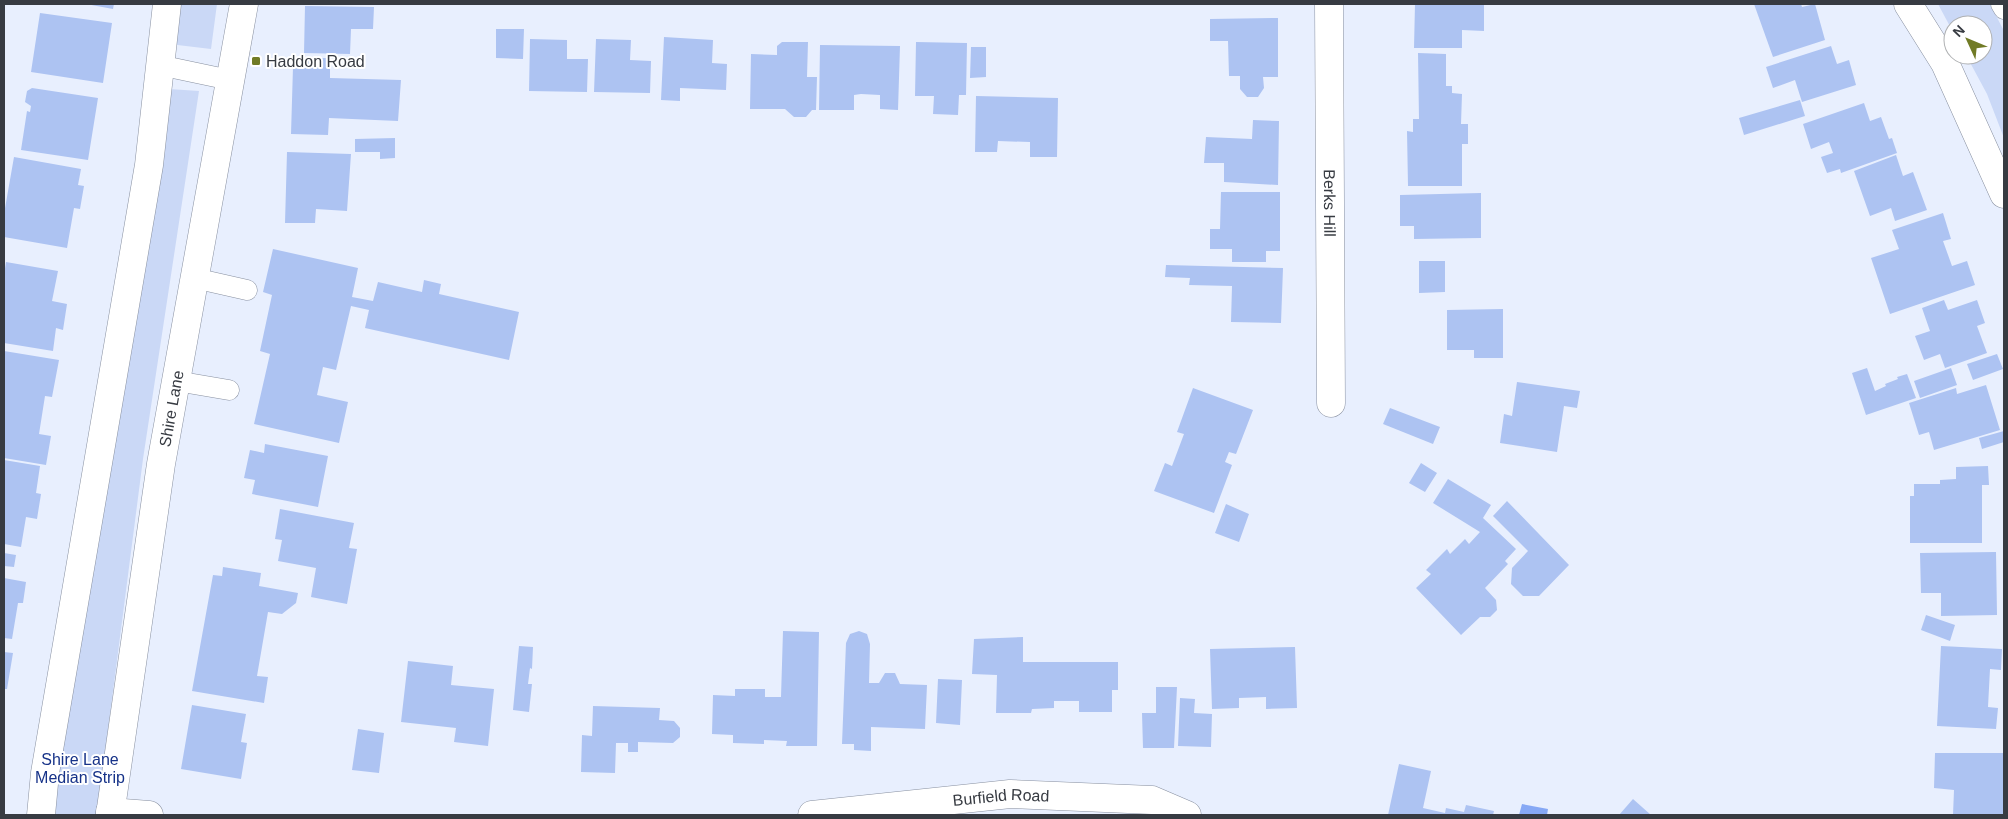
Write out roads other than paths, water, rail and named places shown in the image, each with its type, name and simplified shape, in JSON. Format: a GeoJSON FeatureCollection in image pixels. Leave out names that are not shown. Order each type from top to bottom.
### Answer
{"type":"FeatureCollection","features":[{"type":"Feature","properties":{"kind":"street"},"geometry":{"type":"LineString","coordinates":[[41,815],[45,773],[149,165],[167,4]]}},
{"type":"Feature","properties":{"kind":"street","name":"Shire Lane"},"geometry":{"type":"LineString","coordinates":[[110,814],[161,464],[244,4]]}},
{"type":"Feature","properties":{"kind":"street","name":"Berks Hill"},"geometry":{"type":"LineString","coordinates":[[1329,4],[1331,403]]}},
{"type":"Feature","properties":{"kind":"street"},"geometry":{"type":"LineString","coordinates":[[1908,4],[1944,63],[2004,194]]}},
{"type":"Feature","properties":{"kind":"street","name":"Burfield Road"},"geometry":{"type":"LineString","coordinates":[[812,815],[1010,794],[1152,800],[1187,815]]}},
{"type":"Feature","properties":{"kind":"street"},"geometry":{"type":"LineString","coordinates":[[110,814],[149,815]]}},
{"type":"Feature","properties":{"kind":"lane"},"geometry":{"type":"LineString","coordinates":[[2001,4],[2004,9]]}},
{"type":"Feature","properties":{"kind":"lane"},"geometry":{"type":"LineString","coordinates":[[159,65],[230,80]]}},
{"type":"Feature","properties":{"kind":"lane"},"geometry":{"type":"LineString","coordinates":[[194,278],[247,290]]}},
{"type":"Feature","properties":{"kind":"lane"},"geometry":{"type":"LineString","coordinates":[[176,381],[229,390]]}},
{"type":"Feature","properties":{"kind":"water"},"geometry":{"type":"Polygon","coordinates":[[[1522,804],[1548,809],[1547,815],[1519,815],[1522,804]]]}},
{"type":"Feature","properties":{"kind":"place","name":"Haddon Road"},"geometry":{"type":"Point","coordinates":[256,61]}},
{"type":"Feature","properties":{"kind":"park label","name":"Shire Lane Median Strip"},"geometry":{"type":"Point","coordinates":[80,768]}}]}
